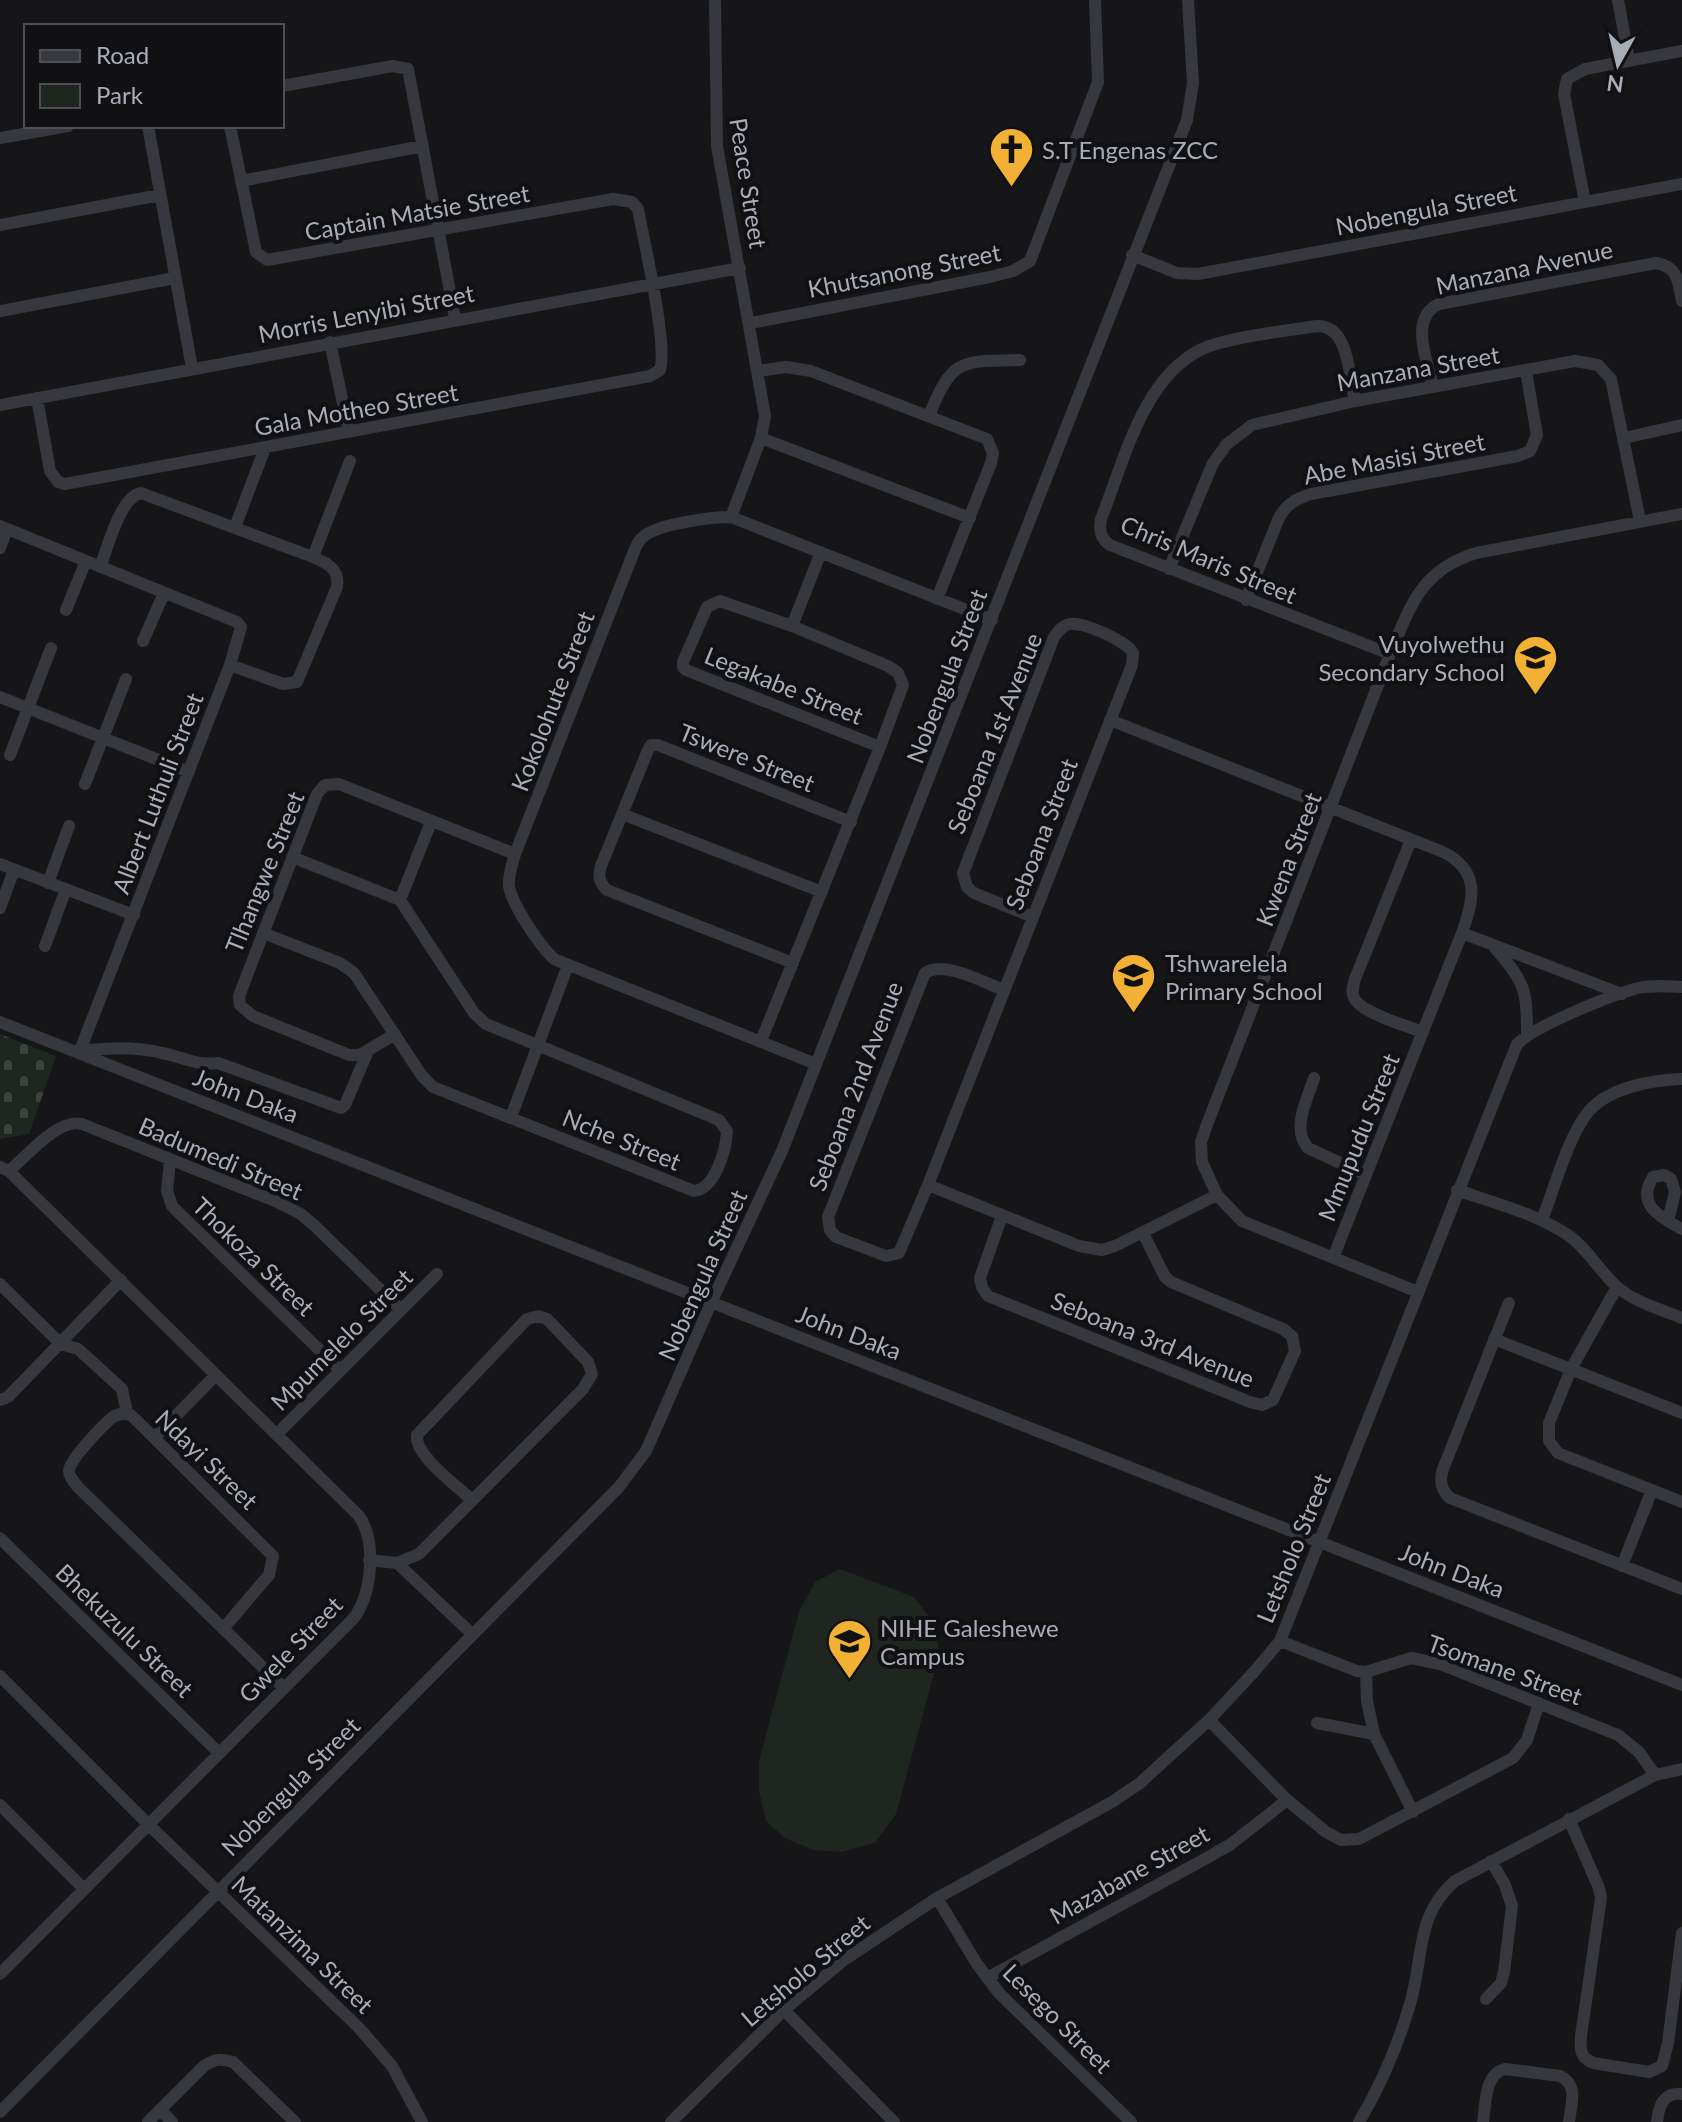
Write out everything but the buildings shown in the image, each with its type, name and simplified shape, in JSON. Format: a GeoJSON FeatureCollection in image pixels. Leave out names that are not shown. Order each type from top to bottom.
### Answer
{"type":"FeatureCollection","features":[{"type":"Feature","properties":{"kind":"street","name":"Peace Street"},"geometry":{"type":"LineString","coordinates":[[715,0],[717,146],[751,323],[765,416],[761,438],[731,517]]}},
{"type":"Feature","properties":{"kind":"street","name":"Khutsanong Street"},"geometry":{"type":"LineString","coordinates":[[751,323],[990,277],[1013,271],[1030,261],[1098,82],[1095,0]]}},
{"type":"Feature","properties":{"kind":"street","name":"Nobengula Street"},"geometry":{"type":"LineString","coordinates":[[0,2112],[633,1470],[646,1451],[782,1151],[1187,120],[1193,83],[1188,0]]}},
{"type":"Feature","properties":{"kind":"street"},"geometry":{"type":"LineString","coordinates":[[1618,0],[1629,60]]}},
{"type":"Feature","properties":{"kind":"street"},"geometry":{"type":"LineString","coordinates":[[1585,202],[1564,94],[1567,79],[1585,69],[1682,51]]}},
{"type":"Feature","properties":{"kind":"street"},"geometry":{"type":"LineString","coordinates":[[284,86],[405,66],[411,75],[455,318]]}},
{"type":"Feature","properties":{"kind":"street"},"geometry":{"type":"LineString","coordinates":[[0,138],[57,128]]}},
{"type":"Feature","properties":{"kind":"street"},"geometry":{"type":"LineString","coordinates":[[148,128],[192,368]]}},
{"type":"Feature","properties":{"kind":"street","name":"Captain Matsie Street"},"geometry":{"type":"LineString","coordinates":[[230,128],[256,252],[267,260],[623,199],[632,202],[638,209],[651,284]]}},
{"type":"Feature","properties":{"kind":"street"},"geometry":{"type":"LineString","coordinates":[[241,181],[423,146]]}},
{"type":"Feature","properties":{"kind":"street","name":"Nobengula Street"},"geometry":{"type":"LineString","coordinates":[[1132,255],[1177,273],[1198,274],[1682,184]]}},
{"type":"Feature","properties":{"kind":"street"},"geometry":{"type":"LineString","coordinates":[[0,225],[160,195]]}},
{"type":"Feature","properties":{"kind":"street","name":"Manzana Avenue"},"geometry":{"type":"LineString","coordinates":[[1433,387],[1421,328],[1423,316],[1439,304],[1656,263],[1672,268],[1677,274],[1682,301]]}},
{"type":"Feature","properties":{"kind":"street","name":"Morris Lenyibi Street"},"geometry":{"type":"LineString","coordinates":[[0,405],[455,318],[740,268]]}},
{"type":"Feature","properties":{"kind":"street"},"geometry":{"type":"LineString","coordinates":[[0,311],[175,278]]}},
{"type":"Feature","properties":{"kind":"street","name":"Gala Motheo Street"},"geometry":{"type":"LineString","coordinates":[[37,398],[50,471],[58,482],[65,484],[265,448],[657,373],[663,358],[651,284]]}},
{"type":"Feature","properties":{"kind":"street","name":"Chris Maris Street"},"geometry":{"type":"LineString","coordinates":[[1355,401],[1341,338],[1325,326],[1215,345],[1192,356],[1162,382],[1147,404],[1101,519],[1100,530],[1101,536],[1110,545],[1390,654]]}},
{"type":"Feature","properties":{"kind":"street"},"geometry":{"type":"LineString","coordinates":[[330,342],[349,432]]}},
{"type":"Feature","properties":{"kind":"street"},"geometry":{"type":"LineString","coordinates":[[929,416],[941,384],[956,368],[989,361],[1020,360]]}},
{"type":"Feature","properties":{"kind":"street","name":"Manzana Street"},"geometry":{"type":"LineString","coordinates":[[1169,569],[1213,463],[1227,444],[1260,421],[1575,361],[1598,365],[1611,379],[1640,521]]}},
{"type":"Feature","properties":{"kind":"street"},"geometry":{"type":"LineString","coordinates":[[758,371],[801,368],[981,436],[992,446],[991,463],[937,599]]}},
{"type":"Feature","properties":{"kind":"street","name":"Abe Masisi Street"},"geometry":{"type":"LineString","coordinates":[[1246,600],[1278,520],[1283,510],[1293,502],[1311,494],[1518,456],[1530,451],[1537,435],[1526,371]]}},
{"type":"Feature","properties":{"kind":"street"},"geometry":{"type":"LineString","coordinates":[[1624,438],[1682,425]]}},
{"type":"Feature","properties":{"kind":"street"},"geometry":{"type":"LineString","coordinates":[[761,438],[970,518]]}},
{"type":"Feature","properties":{"kind":"street"},"geometry":{"type":"LineString","coordinates":[[235,527],[265,448]]}},
{"type":"Feature","properties":{"kind":"street"},"geometry":{"type":"LineString","coordinates":[[313,557],[350,461]]}},
{"type":"Feature","properties":{"kind":"street"},"geometry":{"type":"LineString","coordinates":[[100,567],[126,501],[135,494],[148,495],[235,527],[313,557],[334,569],[338,582],[299,680],[292,685],[283,684],[230,665]]}},
{"type":"Feature","properties":{"kind":"street","name":"Kwena Street"},"geometry":{"type":"LineString","coordinates":[[1418,1292],[1242,1221],[1217,1195],[1202,1162],[1201,1142],[1206,1127],[1390,654],[1425,583],[1449,563],[1476,553],[1682,514]]}},
{"type":"Feature","properties":{"kind":"street","name":"Kokolohute Street"},"geometry":{"type":"LineString","coordinates":[[816,1064],[554,959],[543,947],[512,895],[509,879],[515,854],[640,539],[653,531],[710,518],[731,517],[992,620]]}},
{"type":"Feature","properties":{"kind":"street","name":"Albert Luthuli Street"},"geometry":{"type":"LineString","coordinates":[[0,548],[4,528],[237,622],[241,631],[79,1052]]}},
{"type":"Feature","properties":{"kind":"street"},"geometry":{"type":"LineString","coordinates":[[792,626],[821,552]]}},
{"type":"Feature","properties":{"kind":"street"},"geometry":{"type":"LineString","coordinates":[[66,610],[86,561]]}},
{"type":"Feature","properties":{"kind":"street"},"geometry":{"type":"LineString","coordinates":[[143,641],[164,593]]}},
{"type":"Feature","properties":{"kind":"street","name":"Legakabe Street"},"geometry":{"type":"LineString","coordinates":[[761,1041],[851,822],[880,747],[902,690],[898,673],[888,666],[792,626],[732,604],[715,602],[702,615],[683,667],[880,747]]}},
{"type":"Feature","properties":{"kind":"street","name":"Seboana 1st Avenue"},"geometry":{"type":"LineString","coordinates":[[1033,917],[974,893],[967,887],[963,873],[1054,637],[1058,630],[1070,624],[1123,641],[1133,653],[1132,665],[1110,720]]}},
{"type":"Feature","properties":{"kind":"street"},"geometry":{"type":"LineString","coordinates":[[10,755],[51,648]]}},
{"type":"Feature","properties":{"kind":"street"},"geometry":{"type":"LineString","coordinates":[[85,784],[126,679]]}},
{"type":"Feature","properties":{"kind":"street"},"geometry":{"type":"LineString","coordinates":[[0,697],[189,772]]}},
{"type":"Feature","properties":{"kind":"street"},"geometry":{"type":"LineString","coordinates":[[1110,720],[1331,808]]}},
{"type":"Feature","properties":{"kind":"street","name":"Seboana Street"},"geometry":{"type":"LineString","coordinates":[[893,1256],[903,1247],[1110,720]]}},
{"type":"Feature","properties":{"kind":"street","name":"Tswere Street"},"geometry":{"type":"LineString","coordinates":[[793,963],[607,890],[601,884],[599,872],[648,750],[654,744],[851,822]]}},
{"type":"Feature","properties":{"kind":"street","name":"Tlhangwe Street"},"geometry":{"type":"LineString","coordinates":[[368,1051],[355,1056],[344,1054],[244,1011],[239,996],[317,794],[325,785],[339,784],[515,854]]}},
{"type":"Feature","properties":{"kind":"street","name":"Mmupudu Street"},"geometry":{"type":"LineString","coordinates":[[1331,808],[1451,856],[1464,868],[1473,899],[1333,1258]]}},
{"type":"Feature","properties":{"kind":"street"},"geometry":{"type":"LineString","coordinates":[[622,814],[822,892]]}},
{"type":"Feature","properties":{"kind":"street"},"geometry":{"type":"LineString","coordinates":[[292,857],[400,900],[431,822]]}},
{"type":"Feature","properties":{"kind":"street"},"geometry":{"type":"LineString","coordinates":[[48,883],[69,826]]}},
{"type":"Feature","properties":{"kind":"street","name":"Mmupudu Street"},"geometry":{"type":"LineString","coordinates":[[1411,840],[1352,993],[1354,999],[1369,1011],[1423,1032]]}},
{"type":"Feature","properties":{"kind":"street"},"geometry":{"type":"LineString","coordinates":[[0,864],[134,915]]}},
{"type":"Feature","properties":{"kind":"street"},"geometry":{"type":"LineString","coordinates":[[0,908],[14,870]]}},
{"type":"Feature","properties":{"kind":"street"},"geometry":{"type":"LineString","coordinates":[[45,946],[66,889]]}},
{"type":"Feature","properties":{"kind":"street","name":"Nche Street"},"geometry":{"type":"LineString","coordinates":[[263,933],[348,968],[422,1076],[433,1087],[694,1191],[707,1186],[727,1140],[727,1131],[719,1120],[497,1030],[479,1019],[400,900]]}},
{"type":"Feature","properties":{"kind":"street"},"geometry":{"type":"LineString","coordinates":[[1462,933],[1622,994]]}},
{"type":"Feature","properties":{"kind":"street"},"geometry":{"type":"LineString","coordinates":[[1492,944],[1516,972],[1525,990],[1527,1035],[1622,994],[1647,987],[1682,987]]}},
{"type":"Feature","properties":{"kind":"street"},"geometry":{"type":"LineString","coordinates":[[511,1117],[568,965]]}},
{"type":"Feature","properties":{"kind":"street","name":"Seboana 2nd Avenue"},"geometry":{"type":"LineString","coordinates":[[893,1256],[836,1237],[830,1230],[828,1217],[917,987],[925,973],[939,967],[1004,990]]}},
{"type":"Feature","properties":{"kind":"street","name":"John Daka"},"geometry":{"type":"LineString","coordinates":[[0,1022],[1682,1685]]}},
{"type":"Feature","properties":{"kind":"street"},"geometry":{"type":"LineString","coordinates":[[79,1052],[123,1047],[161,1052],[203,1065],[218,1063],[341,1108],[368,1051],[395,1034]]}},
{"type":"Feature","properties":{"kind":"street","name":"Letsholo Street"},"geometry":{"type":"LineString","coordinates":[[671,2122],[784,2010],[844,1960],[937,1898],[1112,1802],[1140,1783],[1209,1720],[1280,1641],[1513,1051],[1527,1035]]}},
{"type":"Feature","properties":{"kind":"street"},"geometry":{"type":"LineString","coordinates":[[1314,1078],[1300,1125],[1302,1142],[1308,1148],[1366,1175]]}},
{"type":"Feature","properties":{"kind":"street"},"geometry":{"type":"LineString","coordinates":[[1542,1220],[1573,1138],[1588,1112],[1615,1094],[1642,1084],[1682,1079]]}},
{"type":"Feature","properties":{"kind":"street","name":"Badumedi Street"},"geometry":{"type":"LineString","coordinates":[[5,1169],[60,1126],[74,1122],[301,1214],[401,1310]]}},
{"type":"Feature","properties":{"kind":"street","name":"Thokoza Street"},"geometry":{"type":"LineString","coordinates":[[170,1160],[167,1191],[172,1206],[340,1370]]}},
{"type":"Feature","properties":{"kind":"street","name":"Gwele Street"},"geometry":{"type":"LineString","coordinates":[[0,1974],[359,1612],[369,1560],[367,1529],[359,1516],[5,1169]]}},
{"type":"Feature","properties":{"kind":"street"},"geometry":{"type":"LineString","coordinates":[[928,1185],[1092,1249],[1115,1246],[1217,1195]]}},
{"type":"Feature","properties":{"kind":"street"},"geometry":{"type":"LineString","coordinates":[[1457,1190],[1542,1220],[1572,1238],[1617,1287],[1636,1299],[1682,1318]]}},
{"type":"Feature","properties":{"kind":"street","name":"Seboana 3rd Avenue"},"geometry":{"type":"LineString","coordinates":[[1002,1216],[980,1278],[988,1296],[1250,1402],[1262,1405],[1273,1400],[1295,1351],[1292,1336],[1283,1329],[1171,1282],[1165,1277],[1143,1233]]}},
{"type":"Feature","properties":{"kind":"street"},"geometry":{"type":"LineString","coordinates":[[1668,1221],[1682,1229]]}},
{"type":"Feature","properties":{"kind":"street","name":"Mpumelelo Street"},"geometry":{"type":"LineString","coordinates":[[277,1434],[437,1274]]}},
{"type":"Feature","properties":{"kind":"street"},"geometry":{"type":"LineString","coordinates":[[0,1400],[8,1397],[121,1280]]}},
{"type":"Feature","properties":{"kind":"street"},"geometry":{"type":"LineString","coordinates":[[0,1284],[61,1344],[78,1349],[122,1389],[127,1413]]}},
{"type":"Feature","properties":{"kind":"street"},"geometry":{"type":"LineString","coordinates":[[1617,1287],[1571,1369],[1549,1423],[1549,1441],[1558,1453],[1682,1502]]}},
{"type":"Feature","properties":{"kind":"street"},"geometry":{"type":"LineString","coordinates":[[1509,1303],[1440,1477],[1444,1493],[1682,1589]]}},
{"type":"Feature","properties":{"kind":"street"},"geometry":{"type":"LineString","coordinates":[[369,1560],[397,1563],[419,1554],[583,1389],[592,1374],[588,1362],[547,1319],[539,1316],[527,1319],[417,1435],[420,1452],[472,1500]]}},
{"type":"Feature","properties":{"kind":"street"},"geometry":{"type":"LineString","coordinates":[[1494,1339],[1682,1413]]}},
{"type":"Feature","properties":{"kind":"street"},"geometry":{"type":"LineString","coordinates":[[155,1437],[216,1375]]}},
{"type":"Feature","properties":{"kind":"street","name":"Ndayi Street"},"geometry":{"type":"LineString","coordinates":[[223,1629],[269,1575],[273,1556],[155,1437],[127,1413],[112,1418],[70,1463],[69,1475],[78,1487],[223,1629],[283,1687]]}},
{"type":"Feature","properties":{"kind":"street"},"geometry":{"type":"LineString","coordinates":[[1622,1566],[1652,1490]]}},
{"type":"Feature","properties":{"kind":"street","name":"Bhekuzulu Street"},"geometry":{"type":"LineString","coordinates":[[0,1538],[219,1753]]}},
{"type":"Feature","properties":{"kind":"street"},"geometry":{"type":"LineString","coordinates":[[397,1563],[471,1633]]}},
{"type":"Feature","properties":{"kind":"street"},"geometry":{"type":"LineString","coordinates":[[1280,1641],[1344,1667],[1366,1672],[1367,1701],[1374,1734],[1413,1812]]}},
{"type":"Feature","properties":{"kind":"street","name":"Tsomane Street"},"geometry":{"type":"LineString","coordinates":[[1366,1672],[1401,1660],[1422,1659],[1618,1735],[1639,1752],[1655,1775]]}},
{"type":"Feature","properties":{"kind":"street","name":"Matanzima Street"},"geometry":{"type":"LineString","coordinates":[[0,1676],[379,2049],[392,2066],[422,2122]]}},
{"type":"Feature","properties":{"kind":"street"},"geometry":{"type":"LineString","coordinates":[[1209,1720],[1287,1800],[1326,1832],[1341,1840],[1359,1839],[1519,1753],[1527,1740],[1539,1703]]}},
{"type":"Feature","properties":{"kind":"street"},"geometry":{"type":"LineString","coordinates":[[1317,1723],[1374,1734]]}},
{"type":"Feature","properties":{"kind":"street"},"geometry":{"type":"LineString","coordinates":[[1359,2122],[1399,2039],[1411,2000],[1419,1950],[1431,1909],[1441,1893],[1455,1881],[1569,1819],[1655,1775],[1682,1769]]}},
{"type":"Feature","properties":{"kind":"street","name":"Mazabane Street"},"geometry":{"type":"LineString","coordinates":[[987,1978],[1231,1844],[1287,1800]]}},
{"type":"Feature","properties":{"kind":"street"},"geometry":{"type":"LineString","coordinates":[[0,1805],[84,1889]]}},
{"type":"Feature","properties":{"kind":"street"},"geometry":{"type":"LineString","coordinates":[[1569,1819],[1601,1898],[1581,2036],[1581,2054],[1585,2059],[1649,2072],[1662,2066],[1668,2043],[1682,1933]]}},
{"type":"Feature","properties":{"kind":"street"},"geometry":{"type":"LineString","coordinates":[[1486,1999],[1501,1983],[1512,1906],[1505,1885],[1491,1861]]}},
{"type":"Feature","properties":{"kind":"street","name":"Lesego Street"},"geometry":{"type":"LineString","coordinates":[[937,1898],[987,1978],[1131,2122]]}},
{"type":"Feature","properties":{"kind":"street"},"geometry":{"type":"LineString","coordinates":[[784,2010],[894,2122]]}},
{"type":"Feature","properties":{"kind":"street"},"geometry":{"type":"LineString","coordinates":[[148,2122],[214,2059],[233,2062],[295,2122]]}},
{"type":"Feature","properties":{"kind":"street"},"geometry":{"type":"LineString","coordinates":[[1483,2122],[1491,2079],[1494,2073],[1505,2069],[1560,2076],[1568,2080],[1573,2089],[1569,2122]]}},
{"type":"Feature","properties":{"kind":"street"},"geometry":{"type":"LineString","coordinates":[[1657,2122],[1663,2099],[1668,2095],[1682,2094]]}},
{"type":"Feature","properties":{"kind":"street"},"geometry":{"type":"LineString","coordinates":[[160,2110],[172,2122]]}},
{"type":"Feature","properties":{"kind":"green space"},"geometry":{"type":"Polygon","coordinates":[[[0,1034],[56,1056],[29,1134],[0,1139],[0,1034]]]}},
{"type":"Feature","properties":{"kind":"green space"},"geometry":{"type":"Polygon","coordinates":[[[840,1569],[914,1597],[936,1625],[939,1655],[896,1814],[875,1843],[841,1852],[813,1850],[785,1838],[766,1821],[759,1791],[759,1761],[799,1612],[815,1582],[840,1569]]]}},
{"type":"Feature","properties":{"kind":"place","name":"S.T Engenas ZCC"},"geometry":{"type":"Point","coordinates":[1011,188]}},
{"type":"Feature","properties":{"kind":"place","name":"Vuyolwethu Secondary School"},"geometry":{"type":"Point","coordinates":[1536,696]}},
{"type":"Feature","properties":{"kind":"place","name":"Tshwarelela Primary School"},"geometry":{"type":"Point","coordinates":[1134,1015]}},
{"type":"Feature","properties":{"kind":"place","name":"NIHE Galeshewe Campus"},"geometry":{"type":"Point","coordinates":[849,1680]}}]}
